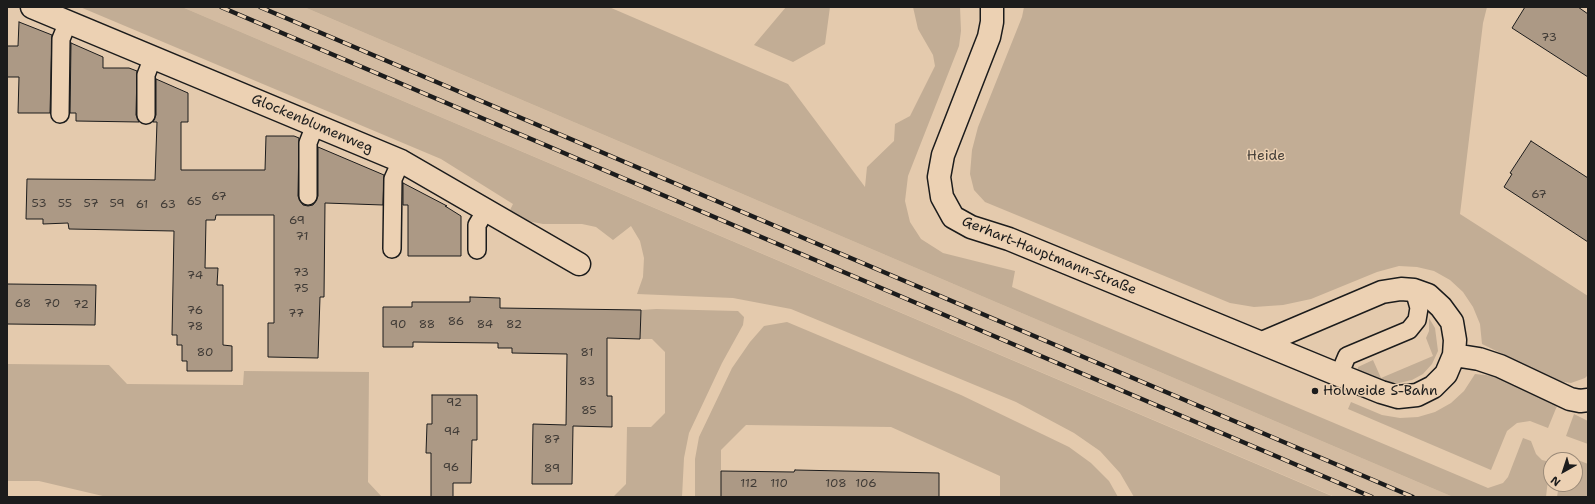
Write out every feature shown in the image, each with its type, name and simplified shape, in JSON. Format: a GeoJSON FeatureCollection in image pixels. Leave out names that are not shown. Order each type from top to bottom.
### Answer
{"type":"FeatureCollection","features":[{"type":"Feature","properties":{"kind":"street","name":"Glockenblumenweg"},"geometry":{"type":"LineString","coordinates":[[32,7],[401,161],[579,264]]}},
{"type":"Feature","properties":{"kind":"street","name":"Gerhart-Hauptmann-Straße"},"geometry":{"type":"LineString","coordinates":[[992,7],[992,22],[989,37],[943,155],[940,177],[942,198],[953,217],[971,227],[1009,238],[1339,375],[1381,392],[1398,397],[1417,395],[1433,387],[1446,374],[1454,355],[1455,340],[1452,322],[1441,307],[1428,295],[1414,290],[1401,289],[1382,292],[1262,343]]}},
{"type":"Feature","properties":{"kind":"street"},"geometry":{"type":"LineString","coordinates":[[1454,355],[1478,359],[1500,366],[1570,399],[1580,401],[1588,400]]}},
{"type":"Feature","properties":{"kind":"lane"},"geometry":{"type":"LineString","coordinates":[[60,114],[61,39],[68,22]]}},
{"type":"Feature","properties":{"kind":"lane"},"geometry":{"type":"LineString","coordinates":[[146,115],[146,75],[153,57]]}},
{"type":"Feature","properties":{"kind":"lane"},"geometry":{"type":"LineString","coordinates":[[308,196],[308,143],[315,125]]}},
{"type":"Feature","properties":{"kind":"lane"},"geometry":{"type":"LineString","coordinates":[[392,249],[393,179],[401,161]]}},
{"type":"Feature","properties":{"kind":"lane"},"geometry":{"type":"LineString","coordinates":[[477,250],[477,225],[486,210]]}},
{"type":"Feature","properties":{"kind":"lane"},"geometry":{"type":"LineString","coordinates":[[1339,375],[1347,356],[1409,330],[1417,320],[1419,308],[1414,290]]}},
{"type":"Feature","properties":{"kind":"shaded area"},"geometry":{"type":"Polygon","coordinates":[[[182,7],[304,7],[1453,497],[1335,497],[182,7]]]}},
{"type":"Feature","properties":{"kind":"green space"},"geometry":{"type":"Polygon","coordinates":[[[80,7],[182,7],[1334,497],[1134,497],[1120,473],[1100,451],[1074,433],[1016,402],[791,309],[733,298],[637,294],[643,277],[644,258],[640,241],[631,226],[613,240],[596,227],[582,224],[543,224],[522,220],[508,214],[513,204],[441,159],[80,7]]]}},
{"type":"Feature","properties":{"kind":"green space"},"geometry":{"type":"Polygon","coordinates":[[[304,7],[609,7],[788,84],[865,187],[867,167],[894,141],[895,124],[910,116],[935,66],[933,55],[918,29],[913,7],[960,7],[961,31],[959,46],[908,176],[905,201],[910,222],[921,239],[943,253],[1015,271],[1012,287],[1488,488],[1503,483],[1508,477],[1523,438],[1531,441],[1536,454],[1543,460],[1543,492],[1547,492],[1546,497],[1453,497],[304,7]]]}},
{"type":"Feature","properties":{"kind":"green space"},"geometry":{"type":"Polygon","coordinates":[[[786,7],[830,7],[825,44],[793,62],[754,45],[786,7]]]}},
{"type":"Feature","properties":{"kind":"green space","name":"Heide"},"geometry":{"type":"Polygon","coordinates":[[[1024,7],[1487,7],[1483,23],[1460,214],[1588,296],[1588,375],[1585,378],[1571,383],[1558,381],[1482,344],[1480,324],[1473,307],[1463,292],[1450,280],[1434,271],[1417,267],[1399,266],[1377,272],[1311,299],[1283,305],[1254,307],[1230,303],[985,202],[974,190],[970,174],[972,150],[978,127],[1022,17],[1024,7]]]}},
{"type":"Feature","properties":{"kind":"green space"},"geometry":{"type":"Polygon","coordinates":[[[641,310],[738,311],[744,317],[743,325],[722,363],[689,433],[684,458],[682,497],[613,497],[626,484],[627,427],[651,427],[665,413],[665,352],[652,339],[640,339],[641,310]]]}},
{"type":"Feature","properties":{"kind":"green space"},"geometry":{"type":"Polygon","coordinates":[[[1429,318],[1435,328],[1438,351],[1432,364],[1423,374],[1412,380],[1399,383],[1385,382],[1357,372],[1358,367],[1373,360],[1381,378],[1433,356],[1426,338],[1429,331],[1429,318]]]}},
{"type":"Feature","properties":{"kind":"green space"},"geometry":{"type":"Polygon","coordinates":[[[787,322],[961,395],[1069,447],[1091,463],[1109,481],[1118,497],[1000,497],[1000,476],[891,427],[746,425],[721,450],[721,497],[695,497],[695,459],[699,437],[732,368],[750,342],[764,326],[787,322]]]}},
{"type":"Feature","properties":{"kind":"green space"},"geometry":{"type":"Polygon","coordinates":[[[7,364],[109,365],[127,384],[243,385],[244,371],[369,372],[368,482],[382,497],[107,497],[39,481],[7,481],[7,364]]]}},
{"type":"Feature","properties":{"kind":"green space"},"geometry":{"type":"Polygon","coordinates":[[[1475,374],[1495,376],[1557,406],[1548,428],[1530,421],[1517,423],[1507,431],[1491,470],[1348,409],[1351,402],[1382,415],[1400,418],[1418,417],[1435,412],[1451,403],[1464,391],[1475,374]]]}},
{"type":"Feature","properties":{"kind":"green space"},"geometry":{"type":"Polygon","coordinates":[[[1574,414],[1588,421],[1588,444],[1566,436],[1574,414]]]}},
{"type":"Feature","properties":{"kind":"green space"},"geometry":{"type":"Polygon","coordinates":[[[1583,462],[1588,464],[1588,497],[1557,497],[1558,492],[1583,492],[1583,462]]]}},
{"type":"Feature","properties":{"kind":"building"},"geometry":{"type":"Polygon","coordinates":[[[1525,7],[1578,7],[1588,14],[1588,77],[1512,28],[1525,7]]]}},
{"type":"Feature","properties":{"kind":"building"},"geometry":{"type":"Polygon","coordinates":[[[19,22],[52,35],[50,113],[18,113],[19,77],[7,77],[7,46],[18,46],[19,22]]]}},
{"type":"Feature","properties":{"kind":"building"},"geometry":{"type":"Polygon","coordinates":[[[71,43],[103,57],[103,68],[129,68],[137,71],[136,115],[139,122],[76,121],[76,113],[70,113],[71,43]]]}},
{"type":"Feature","properties":{"kind":"building"},"geometry":{"type":"Polygon","coordinates":[[[156,79],[188,93],[188,122],[181,122],[181,170],[265,170],[266,136],[294,136],[299,138],[298,196],[303,205],[313,205],[318,196],[318,147],[384,175],[383,205],[325,203],[324,297],[320,297],[318,358],[268,357],[268,323],[274,323],[274,215],[216,215],[215,220],[206,220],[205,268],[218,268],[217,285],[223,285],[223,345],[232,346],[232,371],[187,371],[187,361],[182,361],[182,345],[177,345],[177,335],[172,335],[174,231],[69,229],[68,223],[43,224],[43,219],[26,219],[27,179],[155,180],[157,122],[153,122],[156,115],[156,79]]]}},
{"type":"Feature","properties":{"kind":"building"},"geometry":{"type":"Polygon","coordinates":[[[1531,141],[1588,178],[1588,242],[1504,187],[1512,174],[1510,173],[1531,141]]]}},
{"type":"Feature","properties":{"kind":"building"},"geometry":{"type":"Polygon","coordinates":[[[403,183],[447,206],[445,206],[461,216],[461,256],[408,256],[408,205],[403,205],[403,183]]]}},
{"type":"Feature","properties":{"kind":"building"},"geometry":{"type":"Polygon","coordinates":[[[7,284],[96,285],[95,325],[7,324],[7,284]]]}},
{"type":"Feature","properties":{"kind":"building"},"geometry":{"type":"Polygon","coordinates":[[[470,297],[500,298],[500,308],[641,310],[640,339],[607,338],[607,396],[612,396],[612,427],[573,426],[572,484],[532,484],[533,424],[566,425],[567,354],[512,353],[512,348],[498,348],[498,343],[413,342],[413,347],[383,347],[383,307],[412,307],[412,302],[470,302],[470,297]]]}},
{"type":"Feature","properties":{"kind":"building"},"geometry":{"type":"Polygon","coordinates":[[[432,395],[477,395],[477,440],[472,440],[471,483],[453,483],[453,497],[431,497],[431,453],[426,453],[427,424],[432,424],[432,395]]]}},
{"type":"Feature","properties":{"kind":"building"},"geometry":{"type":"Polygon","coordinates":[[[795,470],[939,473],[939,497],[721,497],[721,471],[794,472],[795,470]]]}},
{"type":"Feature","properties":{"kind":"railway"},"geometry":{"type":"LineString","coordinates":[[221,7],[1372,497]]}},
{"type":"Feature","properties":{"kind":"railway"},"geometry":{"type":"LineString","coordinates":[[260,7],[1413,497]]}},
{"type":"Feature","properties":{"kind":"place","name":"Holweide S-Bahn"},"geometry":{"type":"Point","coordinates":[1315,391]}}]}
